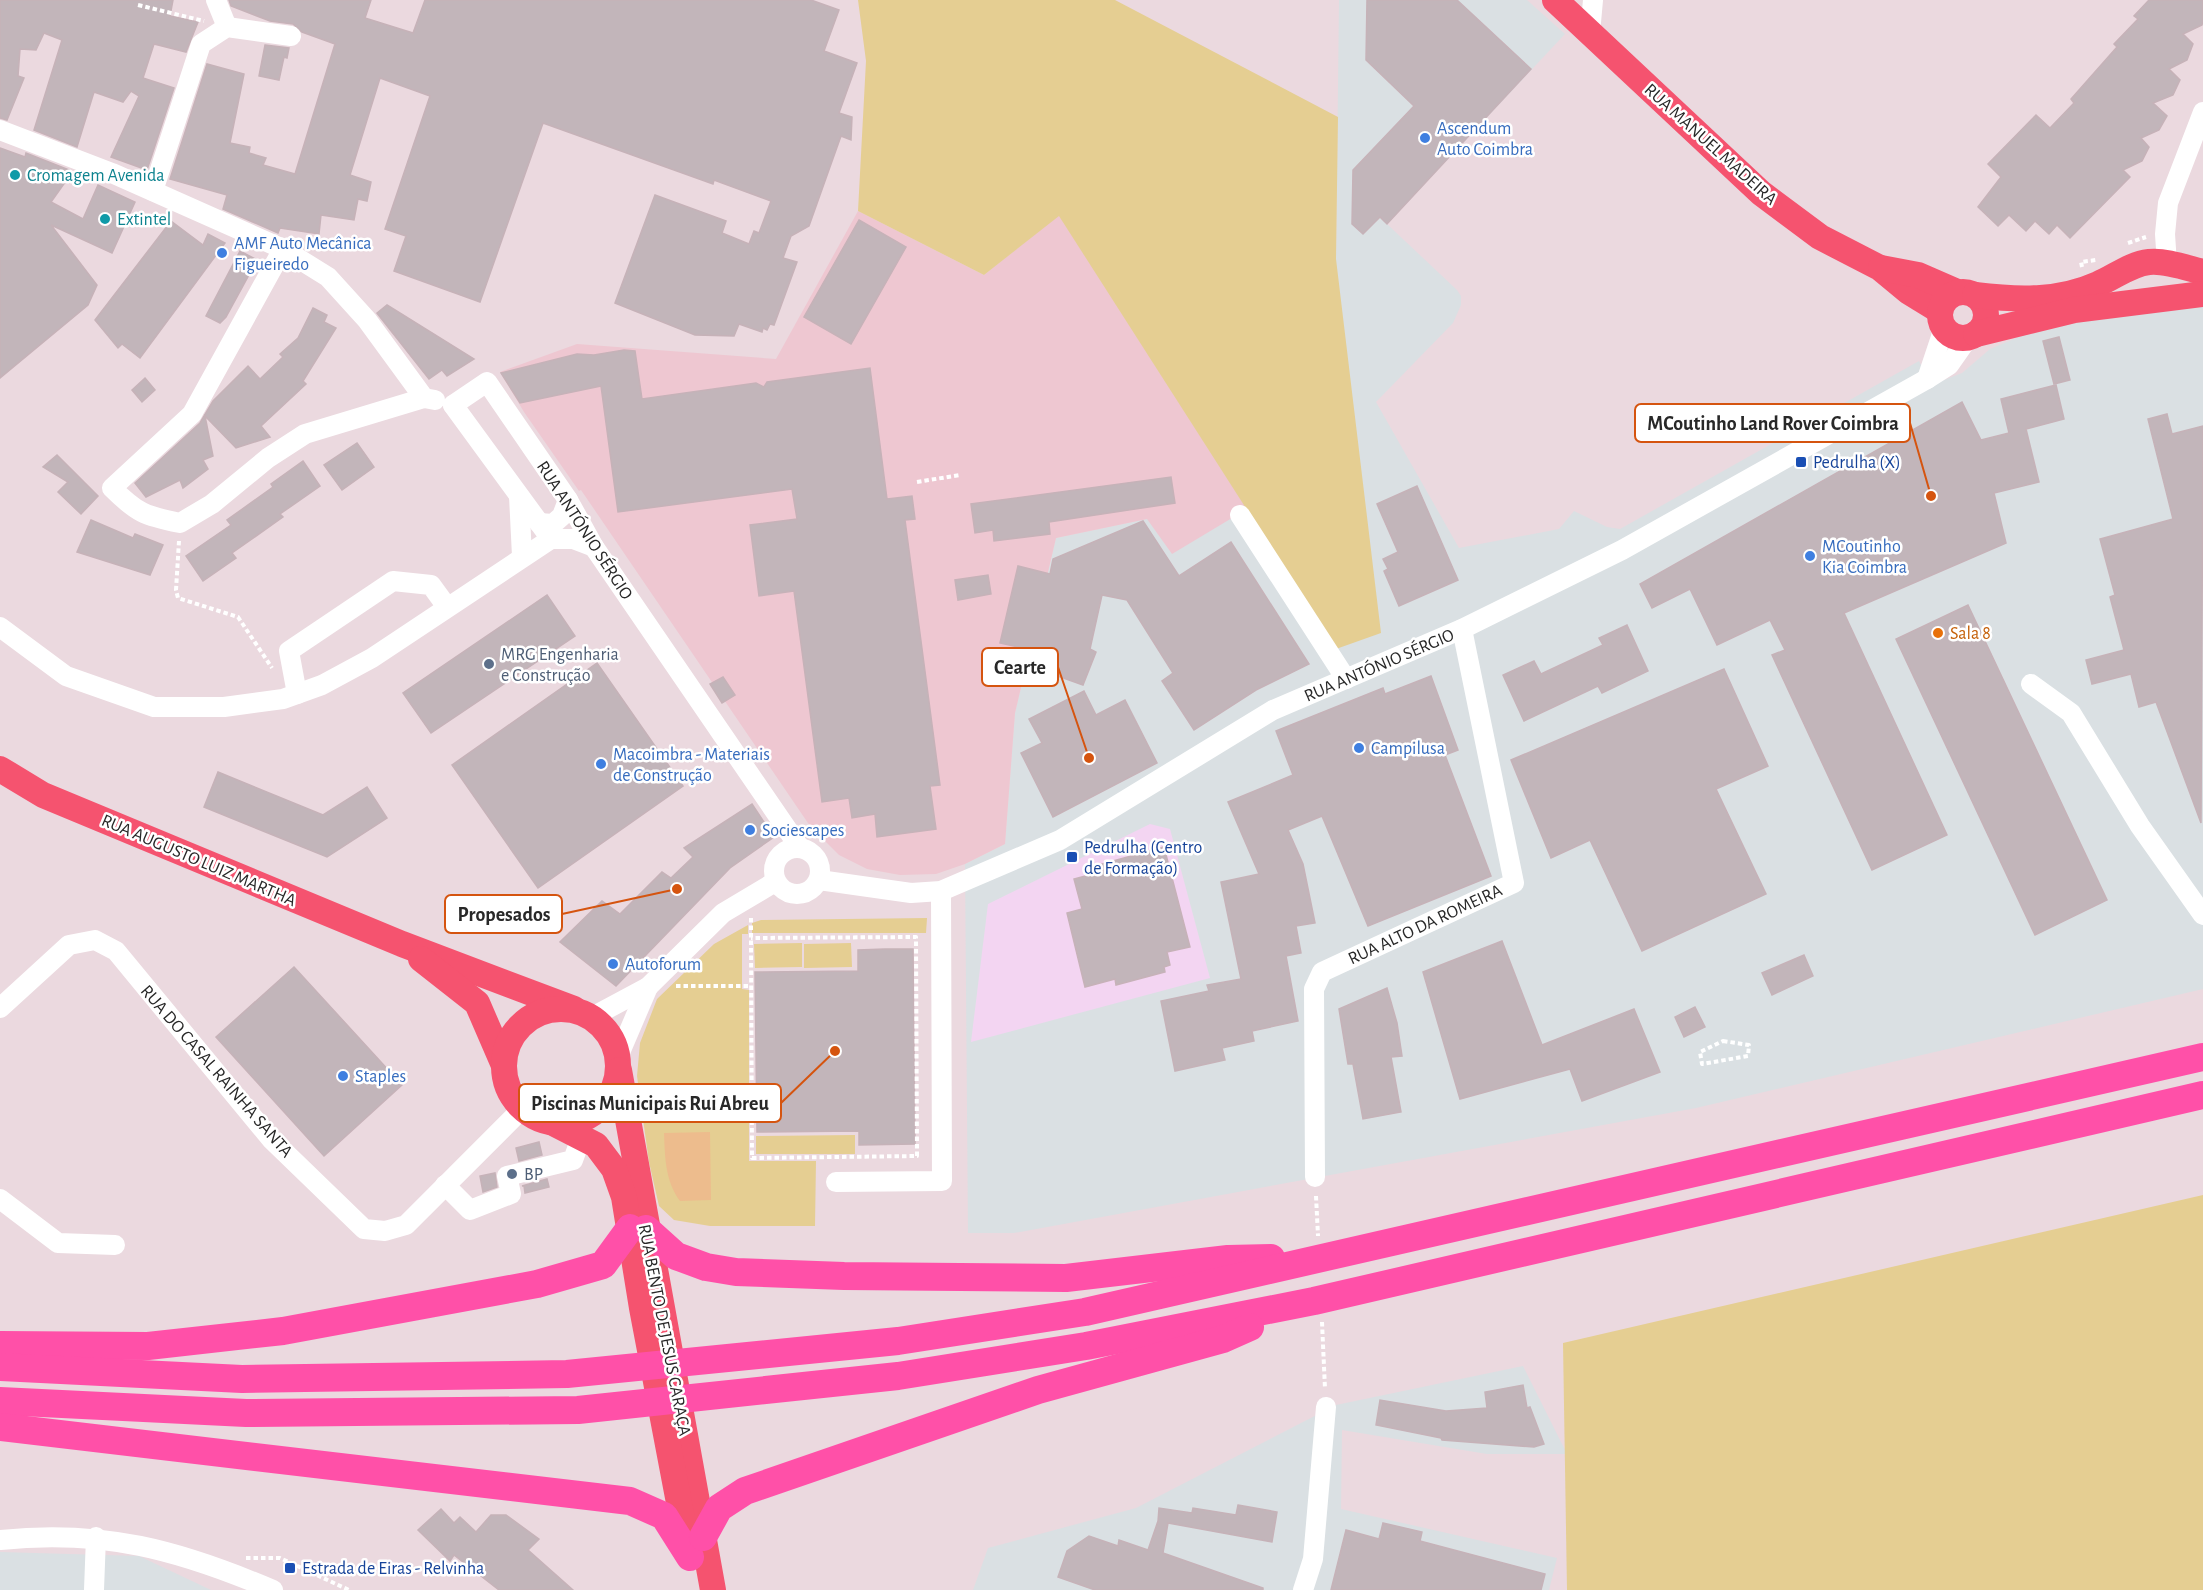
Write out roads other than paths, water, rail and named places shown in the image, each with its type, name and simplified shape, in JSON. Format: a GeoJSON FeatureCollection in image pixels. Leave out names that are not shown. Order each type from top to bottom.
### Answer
{"type":"FeatureCollection","features":[{"type":"Feature","properties":{"kind":"highway"},"geometry":{"type":"LineString","coordinates":[[0,1367],[242,1379],[567,1374],[898,1341],[1084,1312],[2203,1057]]}},
{"type":"Feature","properties":{"kind":"highway"},"geometry":{"type":"LineString","coordinates":[[0,1401],[246,1413],[578,1410],[898,1376],[1086,1346],[1314,1301],[2203,1095]]}},
{"type":"Feature","properties":{"kind":"highway"},"geometry":{"type":"LineString","coordinates":[[0,1345],[148,1346],[283,1331],[537,1284],[603,1265],[638,1229],[676,1256],[706,1267],[736,1272],[844,1276],[1066,1278],[1228,1259],[1336,1256]]}},
{"type":"Feature","properties":{"kind":"highway"},"geometry":{"type":"LineString","coordinates":[[0,1427],[630,1501],[664,1516],[696,1547],[719,1508],[745,1491],[1038,1390],[1223,1338],[1314,1301]]}},
{"type":"Feature","properties":{"kind":"main road","name":"RUA MANUEL MADEIRA"},"geometry":{"type":"LineString","coordinates":[[1555,0],[1761,193],[1820,237],[1880,268],[1942,320]]}},
{"type":"Feature","properties":{"kind":"main road","name":"RUA MANUEL MADEIRA"},"geometry":{"type":"LineString","coordinates":[[1880,268],[1918,274],[1966,293],[2014,300],[2054,298],[2096,285],[2133,266],[2150,261],[2203,272]]}},
{"type":"Feature","properties":{"kind":"main road"},"geometry":{"type":"LineString","coordinates":[[2155,299],[2168,288],[2171,280],[2167,264]]}},
{"type":"Feature","properties":{"kind":"main road"},"geometry":{"type":"LineString","coordinates":[[1972,336],[1983,327],[1986,309],[1966,293],[1943,302],[1942,320],[1959,338],[1972,336],[2074,310],[2203,294]]}},
{"type":"Feature","properties":{"kind":"main road","name":"RUA AUGUSTO LUIZ MARTHA"},"geometry":{"type":"LineString","coordinates":[[0,769],[43,795],[402,944],[583,1013]]}},
{"type":"Feature","properties":{"kind":"main road","name":"RUA AUGUSTO LUIZ MARTHA"},"geometry":{"type":"LineString","coordinates":[[402,944],[477,1003],[503,1063]]}},
{"type":"Feature","properties":{"kind":"main road"},"geometry":{"type":"LineString","coordinates":[[554,1008],[583,1013],[609,1034],[618,1064],[614,1088],[597,1110],[573,1123],[555,1124],[537,1119],[522,1108],[508,1088],[503,1063],[508,1043],[519,1026],[535,1014],[554,1008]]}},
{"type":"Feature","properties":{"kind":"main road","name":"RUA BENTO DE JESUS CARAÇA"},"geometry":{"type":"LineString","coordinates":[[618,1064],[638,1229],[696,1547],[696,1590]]}},
{"type":"Feature","properties":{"kind":"main road","name":"RUA BENTO DE JESUS CARAÇA"},"geometry":{"type":"LineString","coordinates":[[555,1124],[596,1145],[614,1169],[638,1229]]}},
{"type":"Feature","properties":{"kind":"main road","name":"RUA BENTO DE JESUS CARAÇA"},"geometry":{"type":"LineString","coordinates":[[696,1547],[713,1590]]}},
{"type":"Feature","properties":{"kind":"street"},"geometry":{"type":"LineString","coordinates":[[216,0],[227,27]]}},
{"type":"Feature","properties":{"kind":"street"},"geometry":{"type":"LineString","coordinates":[[1590,33],[1593,0]]}},
{"type":"Feature","properties":{"kind":"street"},"geometry":{"type":"LineString","coordinates":[[153,191],[201,44],[227,27],[291,36]]}},
{"type":"Feature","properties":{"kind":"street"},"geometry":{"type":"LineString","coordinates":[[2167,264],[2165,234],[2168,203],[2203,112]]}},
{"type":"Feature","properties":{"kind":"street"},"geometry":{"type":"LineString","coordinates":[[0,130],[153,191],[283,249],[327,278],[367,320],[424,398]]}},
{"type":"Feature","properties":{"kind":"street"},"geometry":{"type":"LineString","coordinates":[[283,249],[192,414],[112,488],[133,509],[158,519],[180,524],[212,504],[268,458],[305,434],[424,398],[453,405]]}},
{"type":"Feature","properties":{"kind":"street"},"geometry":{"type":"LineString","coordinates":[[1927,379],[1942,320]]}},
{"type":"Feature","properties":{"kind":"street","name":"RUA ANTÓNIO SÉRGIO"},"geometry":{"type":"LineString","coordinates":[[819,880],[862,888],[911,893],[940,891],[1060,840],[1273,710],[1462,629],[1622,550],[1927,379],[1949,365],[1972,336]]}},
{"type":"Feature","properties":{"kind":"street","name":"RUA ANTÓNIO SÉRGIO"},"geometry":{"type":"LineString","coordinates":[[545,531],[453,405],[487,382],[568,500],[594,547],[800,848]]}},
{"type":"Feature","properties":{"kind":"street"},"geometry":{"type":"LineString","coordinates":[[519,496],[522,556]]}},
{"type":"Feature","properties":{"kind":"street"},"geometry":{"type":"LineString","coordinates":[[0,627],[66,676],[154,707],[224,706],[283,699],[321,685],[372,658],[522,556],[562,516],[568,500]]}},
{"type":"Feature","properties":{"kind":"street"},"geometry":{"type":"LineString","coordinates":[[1240,515],[1346,679]]}},
{"type":"Feature","properties":{"kind":"street"},"geometry":{"type":"LineString","coordinates":[[545,531],[594,547]]}},
{"type":"Feature","properties":{"kind":"street"},"geometry":{"type":"LineString","coordinates":[[297,694],[289,651],[393,581],[431,585],[447,607]]}},
{"type":"Feature","properties":{"kind":"street","name":"RUA ALTO DA ROMEIRA"},"geometry":{"type":"LineString","coordinates":[[1315,1177],[1314,989],[1322,972],[1514,883],[1462,629]]}},
{"type":"Feature","properties":{"kind":"street"},"geometry":{"type":"LineString","coordinates":[[2031,684],[2071,713],[2140,826],[2203,915]]}},
{"type":"Feature","properties":{"kind":"street"},"geometry":{"type":"LineString","coordinates":[[800,848],[810,852],[817,859],[820,869],[819,880],[813,889],[803,894],[792,895],[776,882],[773,869],[778,857],[788,850],[800,848]]}},
{"type":"Feature","properties":{"kind":"street"},"geometry":{"type":"LineString","coordinates":[[583,1013],[648,987],[723,914],[776,882]]}},
{"type":"Feature","properties":{"kind":"street"},"geometry":{"type":"LineString","coordinates":[[836,1182],[942,1181],[940,891]]}},
{"type":"Feature","properties":{"kind":"street","name":"RUA DO CASAL RAINHA SANTA"},"geometry":{"type":"LineString","coordinates":[[0,1008],[69,945],[96,940],[116,951],[271,1138],[364,1229],[385,1231],[406,1225],[522,1108]]}},
{"type":"Feature","properties":{"kind":"street"},"geometry":{"type":"LineString","coordinates":[[618,1064],[648,987]]}},
{"type":"Feature","properties":{"kind":"street"},"geometry":{"type":"LineString","coordinates":[[445,1185],[470,1210],[511,1194],[507,1176],[573,1160],[581,1138]]}},
{"type":"Feature","properties":{"kind":"street"},"geometry":{"type":"LineString","coordinates":[[0,1199],[58,1243],[115,1245]]}},
{"type":"Feature","properties":{"kind":"street"},"geometry":{"type":"LineString","coordinates":[[1303,1590],[1313,1559],[1326,1407]]}},
{"type":"Feature","properties":{"kind":"street"},"geometry":{"type":"LineString","coordinates":[[0,1540],[46,1535],[96,1537],[192,1559],[273,1590]]}},
{"type":"Feature","properties":{"kind":"street"},"geometry":{"type":"LineString","coordinates":[[94,1590],[96,1537]]}},
{"type":"Feature","properties":{"kind":"place","name":"Ascendum Auto Coimbra"},"geometry":{"type":"Point","coordinates":[1425,138]}},
{"type":"Feature","properties":{"kind":"place","name":"Cromagem Avenida"},"geometry":{"type":"Point","coordinates":[15,175]}},
{"type":"Feature","properties":{"kind":"place","name":"Extintel"},"geometry":{"type":"Point","coordinates":[105,219]}},
{"type":"Feature","properties":{"kind":"place","name":"AMF Auto Mecânica Figueiredo"},"geometry":{"type":"Point","coordinates":[222,253]}},
{"type":"Feature","properties":{"kind":"place","name":"Pedrulha (X)"},"geometry":{"type":"Point","coordinates":[1801,462]}},
{"type":"Feature","properties":{"kind":"place","name":"MCoutinho Land Rover Coimbra"},"geometry":{"type":"Point","coordinates":[1931,496]}},
{"type":"Feature","properties":{"kind":"place","name":"MCoutinho Kia Coimbra"},"geometry":{"type":"Point","coordinates":[1810,556]}},
{"type":"Feature","properties":{"kind":"place","name":"Sala 8"},"geometry":{"type":"Point","coordinates":[1938,633]}},
{"type":"Feature","properties":{"kind":"place","name":"MRG Engenharia e Construção"},"geometry":{"type":"Point","coordinates":[489,664]}},
{"type":"Feature","properties":{"kind":"place","name":"Campilusa"},"geometry":{"type":"Point","coordinates":[1359,748]}},
{"type":"Feature","properties":{"kind":"place","name":"Cearte"},"geometry":{"type":"Point","coordinates":[1089,758]}},
{"type":"Feature","properties":{"kind":"place","name":"Macoimbra - Materiais de Construção"},"geometry":{"type":"Point","coordinates":[601,764]}},
{"type":"Feature","properties":{"kind":"place","name":"Sociescapes"},"geometry":{"type":"Point","coordinates":[750,830]}},
{"type":"Feature","properties":{"kind":"place","name":"Pedrulha (Centro de Formação)"},"geometry":{"type":"Point","coordinates":[1072,857]}},
{"type":"Feature","properties":{"kind":"place","name":"Propesados"},"geometry":{"type":"Point","coordinates":[677,889]}},
{"type":"Feature","properties":{"kind":"place","name":"Autoforum"},"geometry":{"type":"Point","coordinates":[613,964]}},
{"type":"Feature","properties":{"kind":"place","name":"Piscinas Municipais Rui Abreu"},"geometry":{"type":"Point","coordinates":[835,1051]}},
{"type":"Feature","properties":{"kind":"place","name":"Staples"},"geometry":{"type":"Point","coordinates":[343,1076]}},
{"type":"Feature","properties":{"kind":"place","name":"BP"},"geometry":{"type":"Point","coordinates":[512,1174]}},
{"type":"Feature","properties":{"kind":"place","name":"Estrada de Eiras - Relvinha"},"geometry":{"type":"Point","coordinates":[290,1568]}}]}
